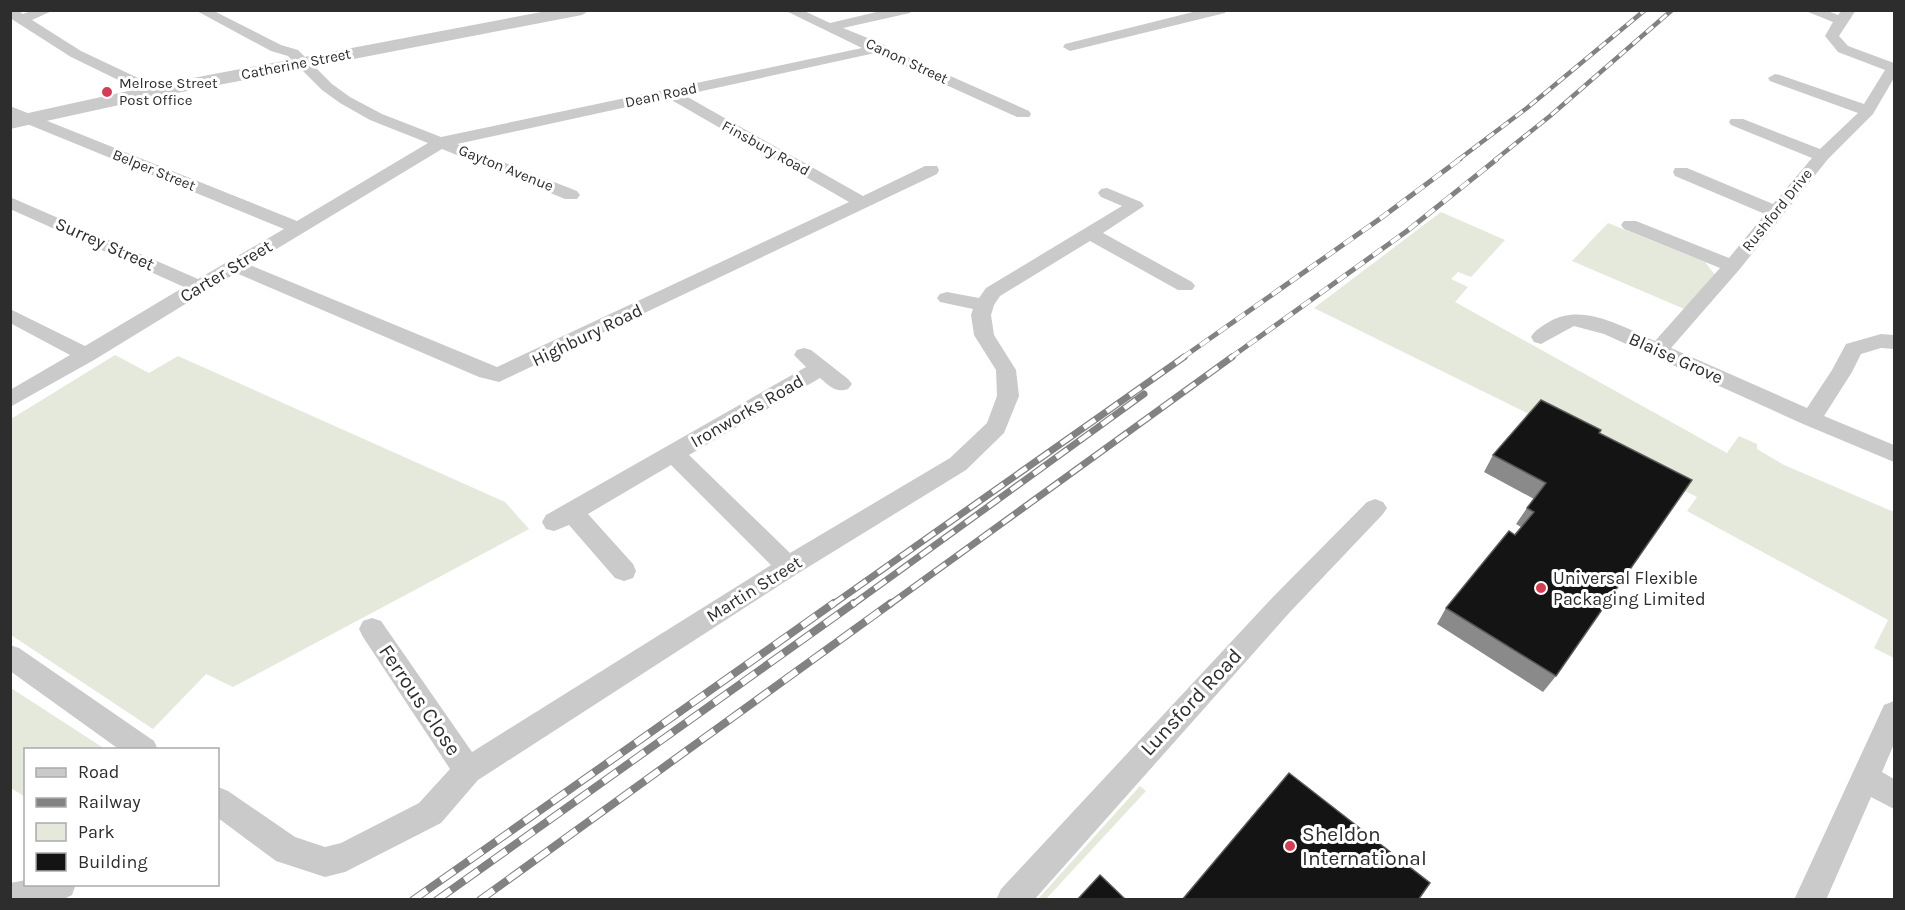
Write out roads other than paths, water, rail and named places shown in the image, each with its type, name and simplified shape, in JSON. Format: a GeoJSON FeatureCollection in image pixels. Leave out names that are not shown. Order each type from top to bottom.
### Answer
{"type":"FeatureCollection","features":[{"type":"Feature","properties":{"kind":"street"},"geometry":{"type":"LineString","coordinates":[[16,16],[48,10]]}},
{"type":"Feature","properties":{"kind":"street","name":"Gayton Avenue"},"geometry":{"type":"LineString","coordinates":[[201,10],[276,48],[292,53],[345,100],[376,117],[571,195]]}},
{"type":"Feature","properties":{"kind":"street"},"geometry":{"type":"LineString","coordinates":[[216,18],[237,10]]}},
{"type":"Feature","properties":{"kind":"street","name":"Catherine Street"},"geometry":{"type":"LineString","coordinates":[[19,121],[151,92],[582,10]]}},
{"type":"Feature","properties":{"kind":"street","name":"Canon Street"},"geometry":{"type":"LineString","coordinates":[[790,10],[880,48],[1023,114]]}},
{"type":"Feature","properties":{"kind":"street"},"geometry":{"type":"LineString","coordinates":[[830,27],[905,10]]}},
{"type":"Feature","properties":{"kind":"street"},"geometry":{"type":"LineString","coordinates":[[1070,47],[1220,10]]}},
{"type":"Feature","properties":{"kind":"street"},"geometry":{"type":"LineString","coordinates":[[1809,10],[1846,15],[1832,36],[1843,49],[1894,68]]}},
{"type":"Feature","properties":{"kind":"street"},"geometry":{"type":"LineString","coordinates":[[16,16],[76,54],[139,82],[151,92]]}},
{"type":"Feature","properties":{"kind":"street"},"geometry":{"type":"LineString","coordinates":[[261,71],[280,59],[276,48]]}},
{"type":"Feature","properties":{"kind":"street","name":"Dean Road"},"geometry":{"type":"LineString","coordinates":[[442,142],[880,48]]}},
{"type":"Feature","properties":{"kind":"street","name":"Rushford Drive"},"geometry":{"type":"LineString","coordinates":[[1658,350],[1732,266],[1822,156],[1868,111],[1894,68]]}},
{"type":"Feature","properties":{"kind":"street"},"geometry":{"type":"LineString","coordinates":[[1774,78],[1868,111]]}},
{"type":"Feature","properties":{"kind":"street","name":"Finsbury Road"},"geometry":{"type":"LineString","coordinates":[[670,93],[862,202]]}},
{"type":"Feature","properties":{"kind":"street","name":"Belper Street"},"geometry":{"type":"LineString","coordinates":[[10,111],[19,121],[298,228]]}},
{"type":"Feature","properties":{"kind":"street"},"geometry":{"type":"LineString","coordinates":[[1737,122],[1822,156]]}},
{"type":"Feature","properties":{"kind":"street","name":"Carter Street"},"geometry":{"type":"LineString","coordinates":[[10,400],[442,142]]}},
{"type":"Feature","properties":{"kind":"street","name":"Highbury Road"},"geometry":{"type":"LineString","coordinates":[[236,266],[486,372],[499,375],[931,170]]}},
{"type":"Feature","properties":{"kind":"street"},"geometry":{"type":"LineString","coordinates":[[1681,172],[1776,212]]}},
{"type":"Feature","properties":{"kind":"street"},"geometry":{"type":"LineString","coordinates":[[947,298],[984,305],[993,292],[1135,206],[1107,194]]}},
{"type":"Feature","properties":{"kind":"street","name":"Surrey Street"},"geometry":{"type":"LineString","coordinates":[[10,202],[200,287]]}},
{"type":"Feature","properties":{"kind":"street"},"geometry":{"type":"LineString","coordinates":[[1630,225],[1732,266]]}},
{"type":"Feature","properties":{"kind":"street"},"geometry":{"type":"LineString","coordinates":[[1091,234],[1185,286]]}},
{"type":"Feature","properties":{"kind":"street","name":"Martin Street"},"geometry":{"type":"LineString","coordinates":[[219,802],[287,850],[326,862],[345,857],[430,813],[468,770],[788,567],[958,464],[996,427],[1006,402],[1008,382],[1006,370],[984,335],[981,315],[984,305]]}},
{"type":"Feature","properties":{"kind":"street"},"geometry":{"type":"LineString","coordinates":[[10,315],[87,355]]}},
{"type":"Feature","properties":{"kind":"street","name":"Blaise Grove"},"geometry":{"type":"LineString","coordinates":[[1541,337],[1562,321],[1581,320],[1611,329],[1894,454]]}},
{"type":"Feature","properties":{"kind":"street"},"geometry":{"type":"LineString","coordinates":[[1811,418],[1842,372],[1853,349],[1881,340],[1894,342]]}},
{"type":"Feature","properties":{"kind":"street","name":"Ironworks Road"},"geometry":{"type":"LineString","coordinates":[[624,571],[563,517],[673,453],[813,361],[841,384]]}},
{"type":"Feature","properties":{"kind":"street","name":"Ironworks Road"},"geometry":{"type":"LineString","coordinates":[[673,453],[788,567]]}},
{"type":"Feature","properties":{"kind":"street","name":"Lunsford Road"},"geometry":{"type":"LineString","coordinates":[[1012,900],[1281,605],[1375,508]]}},
{"type":"Feature","properties":{"kind":"street","name":"Ferrous Close"},"geometry":{"type":"LineString","coordinates":[[372,629],[468,770]]}},
{"type":"Feature","properties":{"kind":"street"},"geometry":{"type":"LineString","coordinates":[[10,656],[141,748]]}},
{"type":"Feature","properties":{"kind":"street"},"geometry":{"type":"LineString","coordinates":[[1810,900],[1894,714]]}},
{"type":"Feature","properties":{"kind":"street"},"geometry":{"type":"LineString","coordinates":[[1866,778],[1894,795]]}},
{"type":"Feature","properties":{"kind":"street"},"geometry":{"type":"LineString","coordinates":[[10,899],[40,893],[58,886]]}},
{"type":"Feature","properties":{"kind":"railway"},"geometry":{"type":"LineString","coordinates":[[1458,160],[1527,108],[1645,10]]}},
{"type":"Feature","properties":{"kind":"railway"},"geometry":{"type":"LineString","coordinates":[[1495,160],[1550,116],[1672,10]]}},
{"type":"Feature","properties":{"kind":"railway"},"geometry":{"type":"LineString","coordinates":[[1182,358],[1381,218],[1460,159]]}},
{"type":"Feature","properties":{"kind":"railway"},"geometry":{"type":"LineString","coordinates":[[1230,358],[1407,231],[1497,159]]}},
{"type":"Feature","properties":{"kind":"railway"},"geometry":{"type":"LineString","coordinates":[[832,605],[1184,357]]}},
{"type":"Feature","properties":{"kind":"railway"},"geometry":{"type":"LineString","coordinates":[[889,605],[1232,357]]}},
{"type":"Feature","properties":{"kind":"railway"},"geometry":{"type":"LineString","coordinates":[[852,605],[1144,394]]}},
{"type":"Feature","properties":{"kind":"railway"},"geometry":{"type":"LineString","coordinates":[[413,900],[834,603]]}},
{"type":"Feature","properties":{"kind":"railway"},"geometry":{"type":"LineString","coordinates":[[437,900],[854,603]]}},
{"type":"Feature","properties":{"kind":"railway"},"geometry":{"type":"LineString","coordinates":[[480,900],[891,603]]}},
{"type":"Feature","properties":{"kind":"place","name":"Melrose Street Post Office"},"geometry":{"type":"Point","coordinates":[107,92]}},
{"type":"Feature","properties":{"kind":"place","name":"Universal Flexible Packaging Limited"},"geometry":{"type":"Point","coordinates":[1541,588]}},
{"type":"Feature","properties":{"kind":"place","name":"Sheldon International"},"geometry":{"type":"Point","coordinates":[1290,846]}}]}
